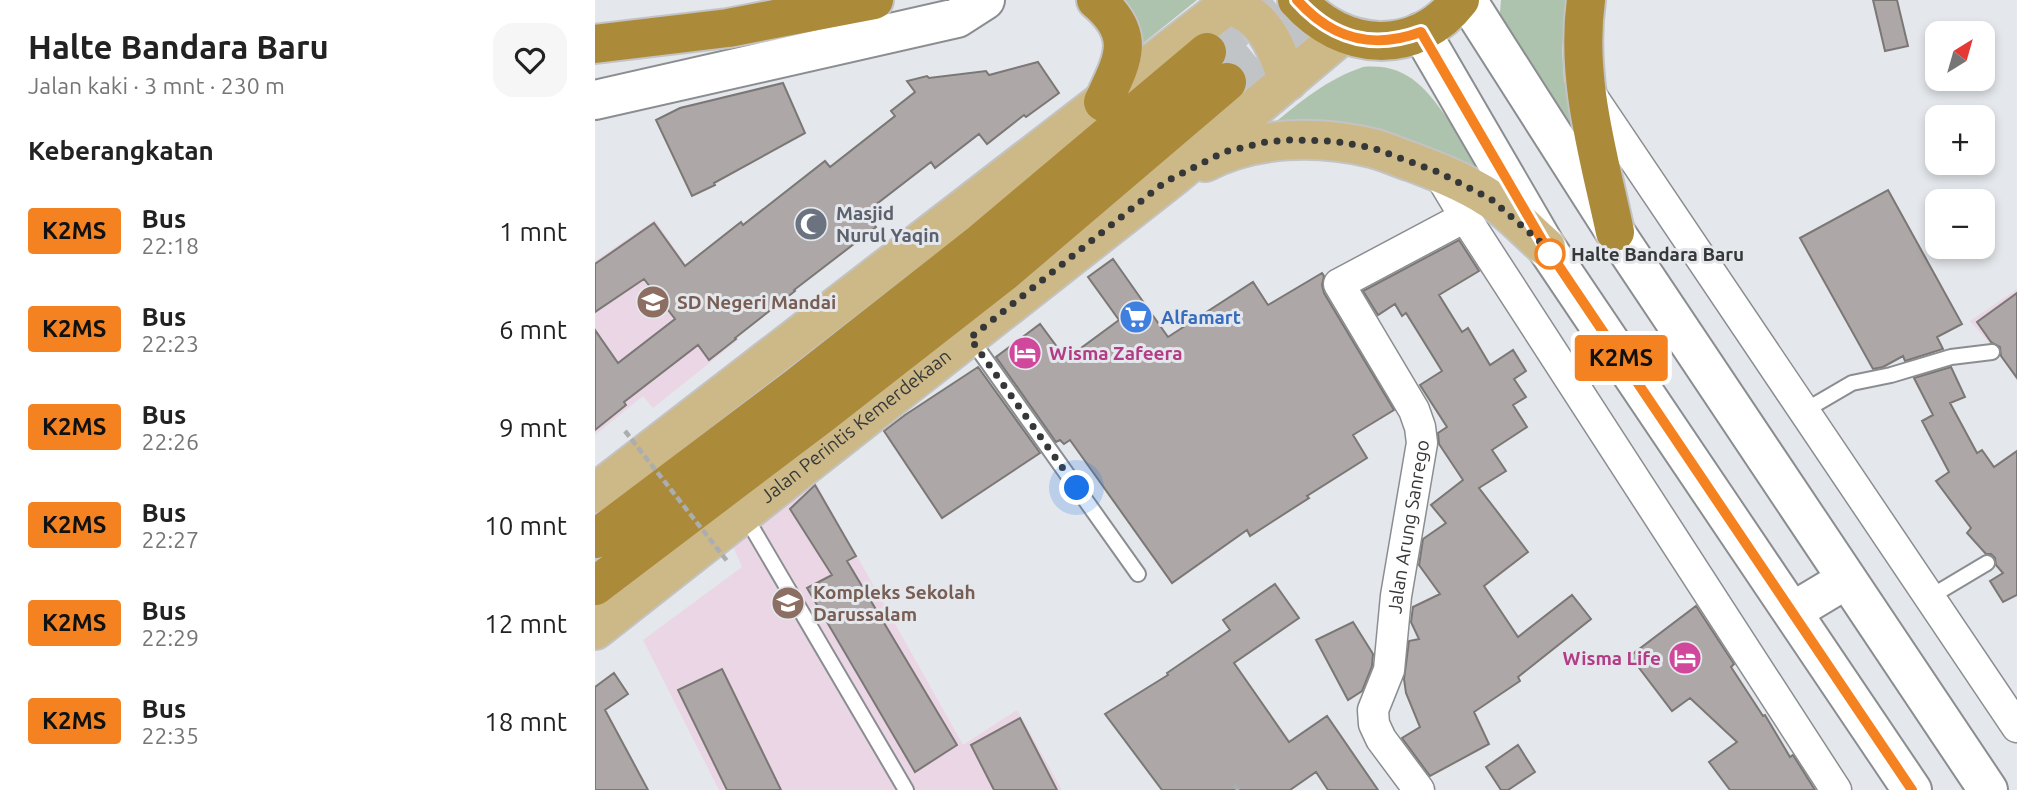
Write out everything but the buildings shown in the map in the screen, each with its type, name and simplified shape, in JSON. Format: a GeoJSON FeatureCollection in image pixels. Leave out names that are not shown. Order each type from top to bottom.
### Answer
{"type":"FeatureCollection","features":[{"type":"Feature","properties":{"kind":"highway"},"geometry":{"type":"LineString","coordinates":[[595,44],[728,29],[874,0]]}},
{"type":"Feature","properties":{"kind":"highway"},"geometry":{"type":"LineString","coordinates":[[1095,0],[1115,19],[1123,41],[1120,66],[1103,103]]}},
{"type":"Feature","properties":{"kind":"highway"},"geometry":{"type":"LineString","coordinates":[[1297,0],[1314,18],[1343,34],[1358,39],[1390,40],[1421,32],[1452,10],[1460,0]]}},
{"type":"Feature","properties":{"kind":"highway"},"geometry":{"type":"LineString","coordinates":[[1586,0],[1585,86],[1615,232]]}},
{"type":"Feature","properties":{"kind":"highway","name":"Jalan Perintis Kemerdekaan"},"geometry":{"type":"LineString","coordinates":[[595,539],[797,387],[979,244],[1217,67],[1004,272],[595,586]]}},
{"type":"Feature","properties":{"kind":"main road"},"geometry":{"type":"LineString","coordinates":[[595,100],[957,18],[985,0]]}},
{"type":"Feature","properties":{"kind":"main road"},"geometry":{"type":"LineString","coordinates":[[1467,0],[1615,232],[1988,790]]}},
{"type":"Feature","properties":{"kind":"main road"},"geometry":{"type":"LineString","coordinates":[[595,493],[1230,3],[1264,29],[1280,57],[1288,81]]}},
{"type":"Feature","properties":{"kind":"main road"},"geometry":{"type":"LineString","coordinates":[[1421,32],[1546,247],[1912,790]]}},
{"type":"Feature","properties":{"kind":"main road","name":"Jalan Perintis Kemerdekaan"},"geometry":{"type":"LineString","coordinates":[[595,630],[970,338],[1165,182],[1343,34]]}},
{"type":"Feature","properties":{"kind":"main road"},"geometry":{"type":"LineString","coordinates":[[1165,182],[1224,152],[1266,142],[1333,141],[1373,148],[1438,172],[1491,199],[1546,247]]}},
{"type":"Feature","properties":{"kind":"main road"},"geometry":{"type":"LineString","coordinates":[[1792,612],[1847,579]]}},
{"type":"Feature","properties":{"kind":"street"},"geometry":{"type":"LineString","coordinates":[[1585,86],[2017,727]]}},
{"type":"Feature","properties":{"kind":"street"},"geometry":{"type":"LineString","coordinates":[[1438,172],[1836,790]]}},
{"type":"Feature","properties":{"kind":"street","name":"Jalan Arung Sanrego"},"geometry":{"type":"LineString","coordinates":[[1419,790],[1381,739],[1374,724],[1373,710],[1389,670],[1396,596],[1422,443],[1420,427],[1414,410],[1339,284],[1465,217]]}},
{"type":"Feature","properties":{"kind":"lane"},"geometry":{"type":"LineString","coordinates":[[970,338],[1138,574]]}},
{"type":"Feature","properties":{"kind":"lane"},"geometry":{"type":"LineString","coordinates":[[1804,411],[1852,383],[1891,375],[1951,357],[1992,352]]}},
{"type":"Feature","properties":{"kind":"lane"},"geometry":{"type":"LineString","coordinates":[[744,514],[906,790]]}},
{"type":"Feature","properties":{"kind":"lane"},"geometry":{"type":"LineString","coordinates":[[1930,597],[1987,563]]}},
{"type":"Feature","properties":{"kind":"path"},"geometry":{"type":"LineString","coordinates":[[625,431],[727,561]]}},
{"type":"Feature","properties":{"kind":"shaded area","name":"SD Negeri Mandai"},"geometry":{"type":"Polygon","coordinates":[[[655,220],[738,340],[653,408],[643,396],[595,435],[595,261],[655,220]]]}},
{"type":"Feature","properties":{"kind":"shaded area"},"geometry":{"type":"Polygon","coordinates":[[[2017,289],[2017,354],[2001,356],[1970,321],[2017,289]]]}},
{"type":"Feature","properties":{"kind":"shaded area","name":"Kompleks Sekolah Darussalam"},"geometry":{"type":"Polygon","coordinates":[[[812,476],[963,745],[1017,710],[1062,790],[719,790],[643,640],[742,567],[733,546],[812,476]]]}},
{"type":"Feature","properties":{"kind":"green space"},"geometry":{"type":"Polygon","coordinates":[[[1110,0],[1197,0],[1131,53],[1110,0]]]}},
{"type":"Feature","properties":{"kind":"green space"},"geometry":{"type":"Polygon","coordinates":[[[1501,0],[1566,0],[1562,50],[1564,81],[1577,114],[1582,155],[1503,44],[1501,0]]]}},
{"type":"Feature","properties":{"kind":"green space"},"geometry":{"type":"Polygon","coordinates":[[[1363,67],[1392,69],[1404,74],[1424,89],[1488,175],[1272,125],[1326,85],[1363,67]]]}},
{"type":"Feature","properties":{"kind":"tunnel"},"geometry":{"type":"LineString","coordinates":[[1207,52],[1273,0]]}},
{"type":"Feature","properties":{"kind":"tunnel"},"geometry":{"type":"LineString","coordinates":[[1227,82],[1328,0]]}},
{"type":"Feature","properties":{"kind":"bus line","name":"K2MS"},"geometry":{"type":"LineString","coordinates":[[1297,0],[1314,18],[1328,27],[1358,39],[1390,40],[1421,32],[1546,247],[1912,790]]}},
{"type":"Feature","properties":{"kind":"place","name":"Masjid Nurul Yaqin"},"geometry":{"type":"Point","coordinates":[811,224]}},
{"type":"Feature","properties":{"kind":"place","name":"Halte Bandara Baru"},"geometry":{"type":"Point","coordinates":[1550,254]}},
{"type":"Feature","properties":{"kind":"place","name":"SD Negeri Mandai"},"geometry":{"type":"Point","coordinates":[653,302]}},
{"type":"Feature","properties":{"kind":"place","name":"Alfamart"},"geometry":{"type":"Point","coordinates":[1136,317]}},
{"type":"Feature","properties":{"kind":"place","name":"Wisma Zafeera"},"geometry":{"type":"Point","coordinates":[1025,353]}},
{"type":"Feature","properties":{"kind":"place","name":"Kompleks Sekolah Darussalam"},"geometry":{"type":"Point","coordinates":[788,603]}},
{"type":"Feature","properties":{"kind":"place","name":"Wisma Life"},"geometry":{"type":"Point","coordinates":[1685,658]}},
{"type":"Feature","properties":{"kind":"route"},"geometry":{"type":"LineString","coordinates":[[1077,488],[970,338],[1165,182],[1224,152],[1287,140],[1333,141],[1373,148],[1438,172],[1491,199],[1546,247],[1550,254]]}}]}
